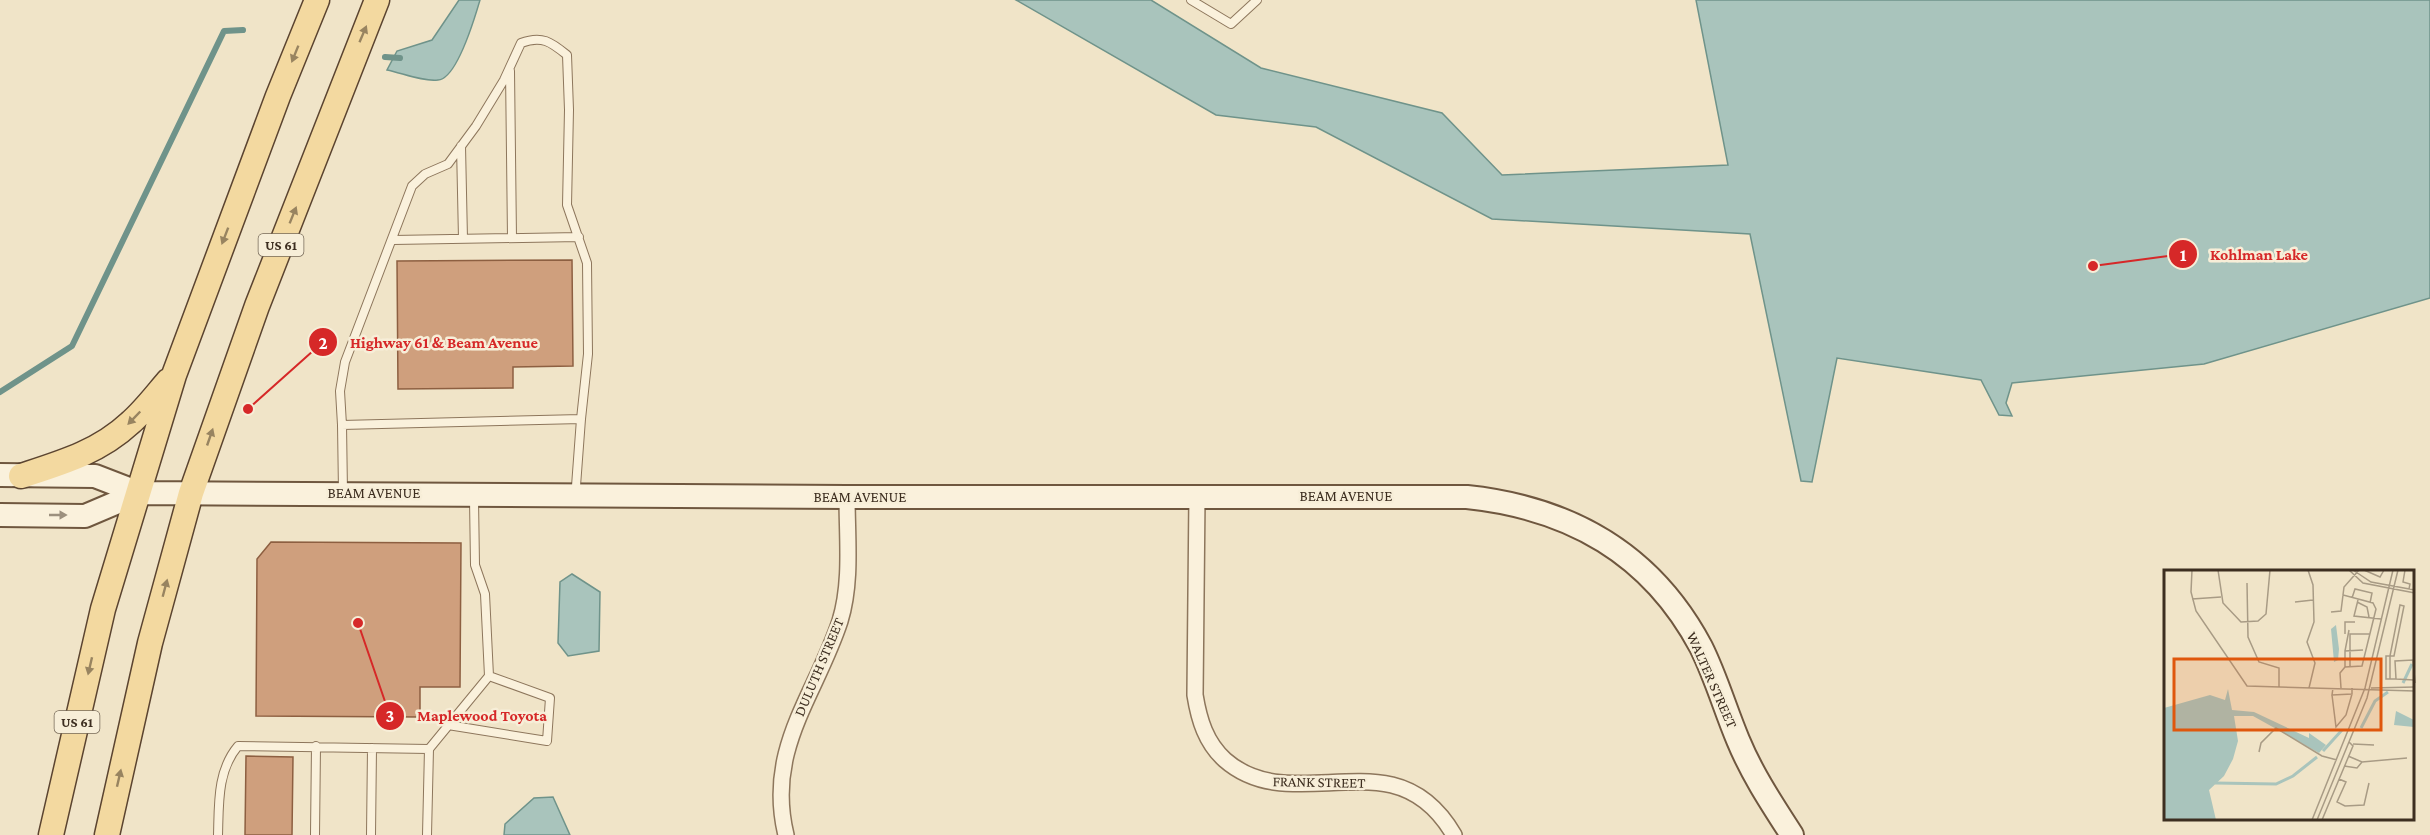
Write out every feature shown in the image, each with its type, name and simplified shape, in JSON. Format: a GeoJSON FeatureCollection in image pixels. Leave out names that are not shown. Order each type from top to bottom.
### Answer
{"type":"FeatureCollection","features":[{"type":"Feature","properties":{"kind":"main road","name":"US 61"},"geometry":{"type":"LineString","coordinates":[[51,835],[104,609],[174,375],[269,118],[317,0]]}},
{"type":"Feature","properties":{"kind":"main road","name":"US 61"},"geometry":{"type":"LineString","coordinates":[[107,835],[150,643],[191,493],[257,306],[377,0]]}},
{"type":"Feature","properties":{"kind":"main road"},"geometry":{"type":"LineString","coordinates":[[10,476],[77,458],[103,445],[131,423],[174,375]]}},
{"type":"Feature","properties":{"kind":"street","name":"BEAM AVENUE"},"geometry":{"type":"LineString","coordinates":[[10,476],[95,476],[139,493],[847,497],[1467,497],[1503,501],[1537,509],[1578,525]]}},
{"type":"Feature","properties":{"kind":"street","name":"BEAM AVENUE"},"geometry":{"type":"LineString","coordinates":[[0,515],[85,516],[139,493]]}},
{"type":"Feature","properties":{"kind":"street","name":"FRANK STREET"},"geometry":{"type":"LineString","coordinates":[[1197,496],[1196,696],[1198,716],[1206,737],[1219,755],[1234,768],[1271,782],[1392,785],[1412,792],[1430,803],[1444,818],[1454,835]]}},
{"type":"Feature","properties":{"kind":"street","name":"DULUTH STREET"},"geometry":{"type":"LineString","coordinates":[[786,835],[782,796],[784,760],[791,732],[840,621],[845,600],[847,497]]}},
{"type":"Feature","properties":{"kind":"street","name":"WALTER STREET"},"geometry":{"type":"LineString","coordinates":[[1578,525],[1608,542],[1637,564],[1662,589],[1684,618],[1701,649],[1739,742],[1765,794],[1792,835]]}},
{"type":"Feature","properties":{"kind":"lane"},"geometry":{"type":"LineString","coordinates":[[1191,0],[1231,24],[1257,0]]}},
{"type":"Feature","properties":{"kind":"lane"},"geometry":{"type":"LineString","coordinates":[[343,493],[340,391],[345,362],[412,186],[425,174],[448,164],[510,68],[521,43],[531,39],[548,39],[567,55],[569,110],[567,206],[587,263],[588,354],[576,486],[572,495]]}},
{"type":"Feature","properties":{"kind":"lane"},"geometry":{"type":"LineString","coordinates":[[510,68],[513,238]]}},
{"type":"Feature","properties":{"kind":"lane"},"geometry":{"type":"LineString","coordinates":[[461,146],[463,239]]}},
{"type":"Feature","properties":{"kind":"lane"},"geometry":{"type":"LineString","coordinates":[[393,240],[579,237]]}},
{"type":"Feature","properties":{"kind":"lane"},"geometry":{"type":"LineString","coordinates":[[342,425],[582,419]]}},
{"type":"Feature","properties":{"kind":"lane"},"geometry":{"type":"LineString","coordinates":[[427,835],[429,749],[489,676],[485,594],[475,565],[474,494]]}},
{"type":"Feature","properties":{"kind":"lane"},"geometry":{"type":"LineString","coordinates":[[448,725],[546,741],[550,698],[489,676]]}},
{"type":"Feature","properties":{"kind":"lane"},"geometry":{"type":"LineString","coordinates":[[218,835],[220,786],[227,759],[238,746],[429,749]]}},
{"type":"Feature","properties":{"kind":"lane"},"geometry":{"type":"LineString","coordinates":[[315,835],[316,746]]}},
{"type":"Feature","properties":{"kind":"lane"},"geometry":{"type":"LineString","coordinates":[[371,835],[372,748]]}},
{"type":"Feature","properties":{"kind":"water"},"geometry":{"type":"Polygon","coordinates":[[[459,0],[480,0],[464,46],[445,77],[438,80],[426,80],[387,70],[397,51],[432,40],[459,0]]]}},
{"type":"Feature","properties":{"kind":"water"},"geometry":{"type":"Polygon","coordinates":[[[1016,0],[1151,0],[1261,68],[1442,113],[1502,175],[1728,165],[1696,0],[2430,0],[2430,298],[2204,364],[2012,383],[2006,403],[2012,416],[1999,415],[1981,380],[1837,358],[1812,482],[1801,481],[1750,234],[1492,219],[1316,127],[1216,115],[1016,0]]]}},
{"type":"Feature","properties":{"kind":"water"},"geometry":{"type":"Polygon","coordinates":[[[572,574],[600,592],[599,651],[568,656],[558,643],[560,582],[572,574]]]}},
{"type":"Feature","properties":{"kind":"water"},"geometry":{"type":"Polygon","coordinates":[[[553,797],[570,835],[504,835],[505,824],[534,798],[553,797]]]}},
{"type":"Feature","properties":{"kind":"building"},"geometry":{"type":"Polygon","coordinates":[[[572,260],[573,366],[513,367],[513,388],[398,389],[397,261],[572,260]]]}},
{"type":"Feature","properties":{"kind":"building"},"geometry":{"type":"Polygon","coordinates":[[[271,542],[461,543],[460,687],[420,687],[420,717],[256,716],[257,559],[271,542]]]}},
{"type":"Feature","properties":{"kind":"building"},"geometry":{"type":"Polygon","coordinates":[[[246,756],[293,757],[292,835],[245,835],[246,756]]]}},
{"type":"Feature","properties":{"kind":"waterway"},"geometry":{"type":"LineString","coordinates":[[0,392],[72,346],[224,31],[243,30]]}},
{"type":"Feature","properties":{"kind":"waterway"},"geometry":{"type":"LineString","coordinates":[[385,57],[400,58]]}},
{"type":"Feature","properties":{"kind":"place","name":"Kohlman Lake"},"geometry":{"type":"Point","coordinates":[2093,266]}},
{"type":"Feature","properties":{"kind":"place","name":"Highway 61 & Beam Avenue"},"geometry":{"type":"Point","coordinates":[248,409]}},
{"type":"Feature","properties":{"kind":"place","name":"Maplewood Toyota"},"geometry":{"type":"Point","coordinates":[358,623]}}]}
